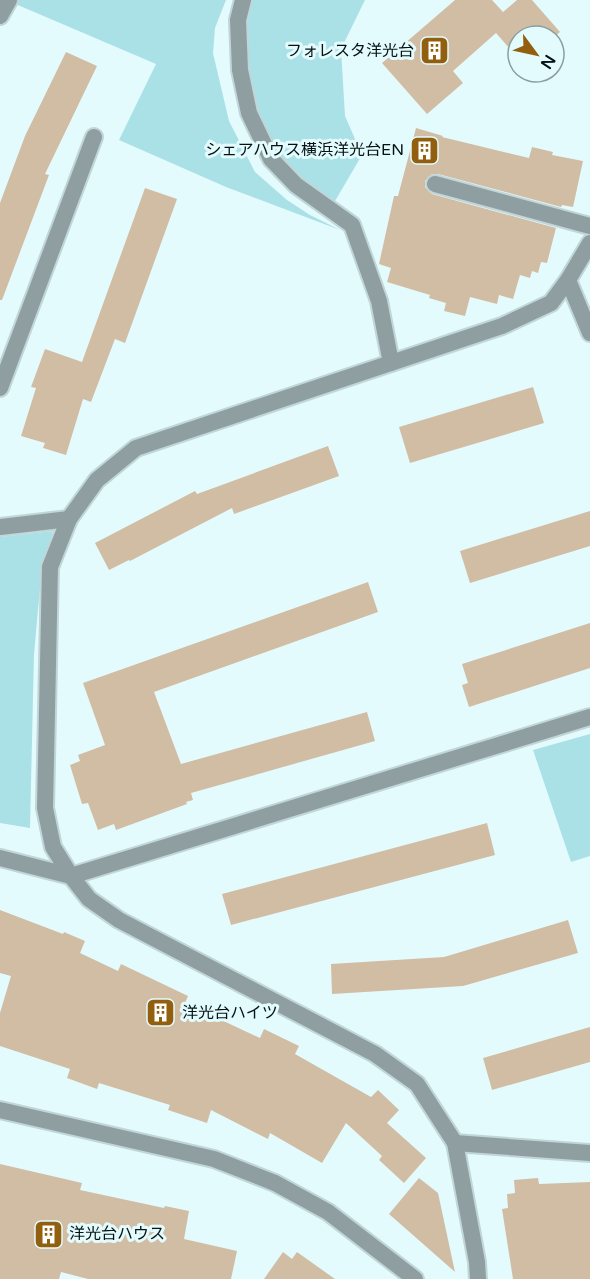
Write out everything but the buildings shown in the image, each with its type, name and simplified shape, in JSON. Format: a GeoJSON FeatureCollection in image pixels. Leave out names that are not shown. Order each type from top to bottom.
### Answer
{"type":"FeatureCollection","features":[{"type":"Feature","properties":{"kind":"street"},"geometry":{"type":"LineString","coordinates":[[0,16],[9,0]]}},
{"type":"Feature","properties":{"kind":"street"},"geometry":{"type":"LineString","coordinates":[[243,0],[238,20],[240,70],[249,113],[271,159],[296,185],[352,225],[379,301],[392,363]]}},
{"type":"Feature","properties":{"kind":"street"},"geometry":{"type":"LineString","coordinates":[[0,388],[94,138]]}},
{"type":"Feature","properties":{"kind":"street"},"geometry":{"type":"LineString","coordinates":[[435,184],[590,226]]}},
{"type":"Feature","properties":{"kind":"street"},"geometry":{"type":"LineString","coordinates":[[478,1279],[477,1262],[454,1143],[417,1084],[375,1054],[119,920],[89,899],[71,876],[54,847],[45,808],[50,567],[69,519],[97,480],[136,448],[502,326],[551,303],[590,243]]}},
{"type":"Feature","properties":{"kind":"street"},"geometry":{"type":"LineString","coordinates":[[568,280],[590,333]]}},
{"type":"Feature","properties":{"kind":"street"},"geometry":{"type":"LineString","coordinates":[[0,527],[69,519]]}},
{"type":"Feature","properties":{"kind":"street"},"geometry":{"type":"LineString","coordinates":[[0,858],[71,876],[590,717]]}},
{"type":"Feature","properties":{"kind":"street"},"geometry":{"type":"LineString","coordinates":[[0,1110],[214,1159],[275,1183],[328,1212],[415,1279]]}},
{"type":"Feature","properties":{"kind":"street"},"geometry":{"type":"LineString","coordinates":[[454,1143],[590,1153]]}},
{"type":"Feature","properties":{"kind":"shaded area"},"geometry":{"type":"Polygon","coordinates":[[[6,0],[226,0],[215,28],[213,53],[229,121],[255,172],[287,200],[340,230],[226,187],[119,140],[156,64],[6,0]]]}},
{"type":"Feature","properties":{"kind":"shaded area"},"geometry":{"type":"Polygon","coordinates":[[[252,0],[365,0],[341,49],[345,116],[362,155],[335,201],[301,178],[277,153],[256,109],[243,39],[252,0]]]}},
{"type":"Feature","properties":{"kind":"shaded area"},"geometry":{"type":"Polygon","coordinates":[[[53,531],[41,577],[34,654],[30,828],[0,823],[0,537],[53,531]]]}},
{"type":"Feature","properties":{"kind":"shaded area"},"geometry":{"type":"Polygon","coordinates":[[[590,734],[590,856],[571,862],[533,750],[590,734]]]}},
{"type":"Feature","properties":{"kind":"place","name":"フォレスタ洋光台"},"geometry":{"type":"Point","coordinates":[435,51]}},
{"type":"Feature","properties":{"kind":"place","name":"シェアハウス横浜洋光台EN"},"geometry":{"type":"Point","coordinates":[425,150]}},
{"type":"Feature","properties":{"kind":"place","name":"洋光台ハイツ"},"geometry":{"type":"Point","coordinates":[161,1013]}},
{"type":"Feature","properties":{"kind":"place","name":"洋光台ハウス"},"geometry":{"type":"Point","coordinates":[48,1234]}}]}
